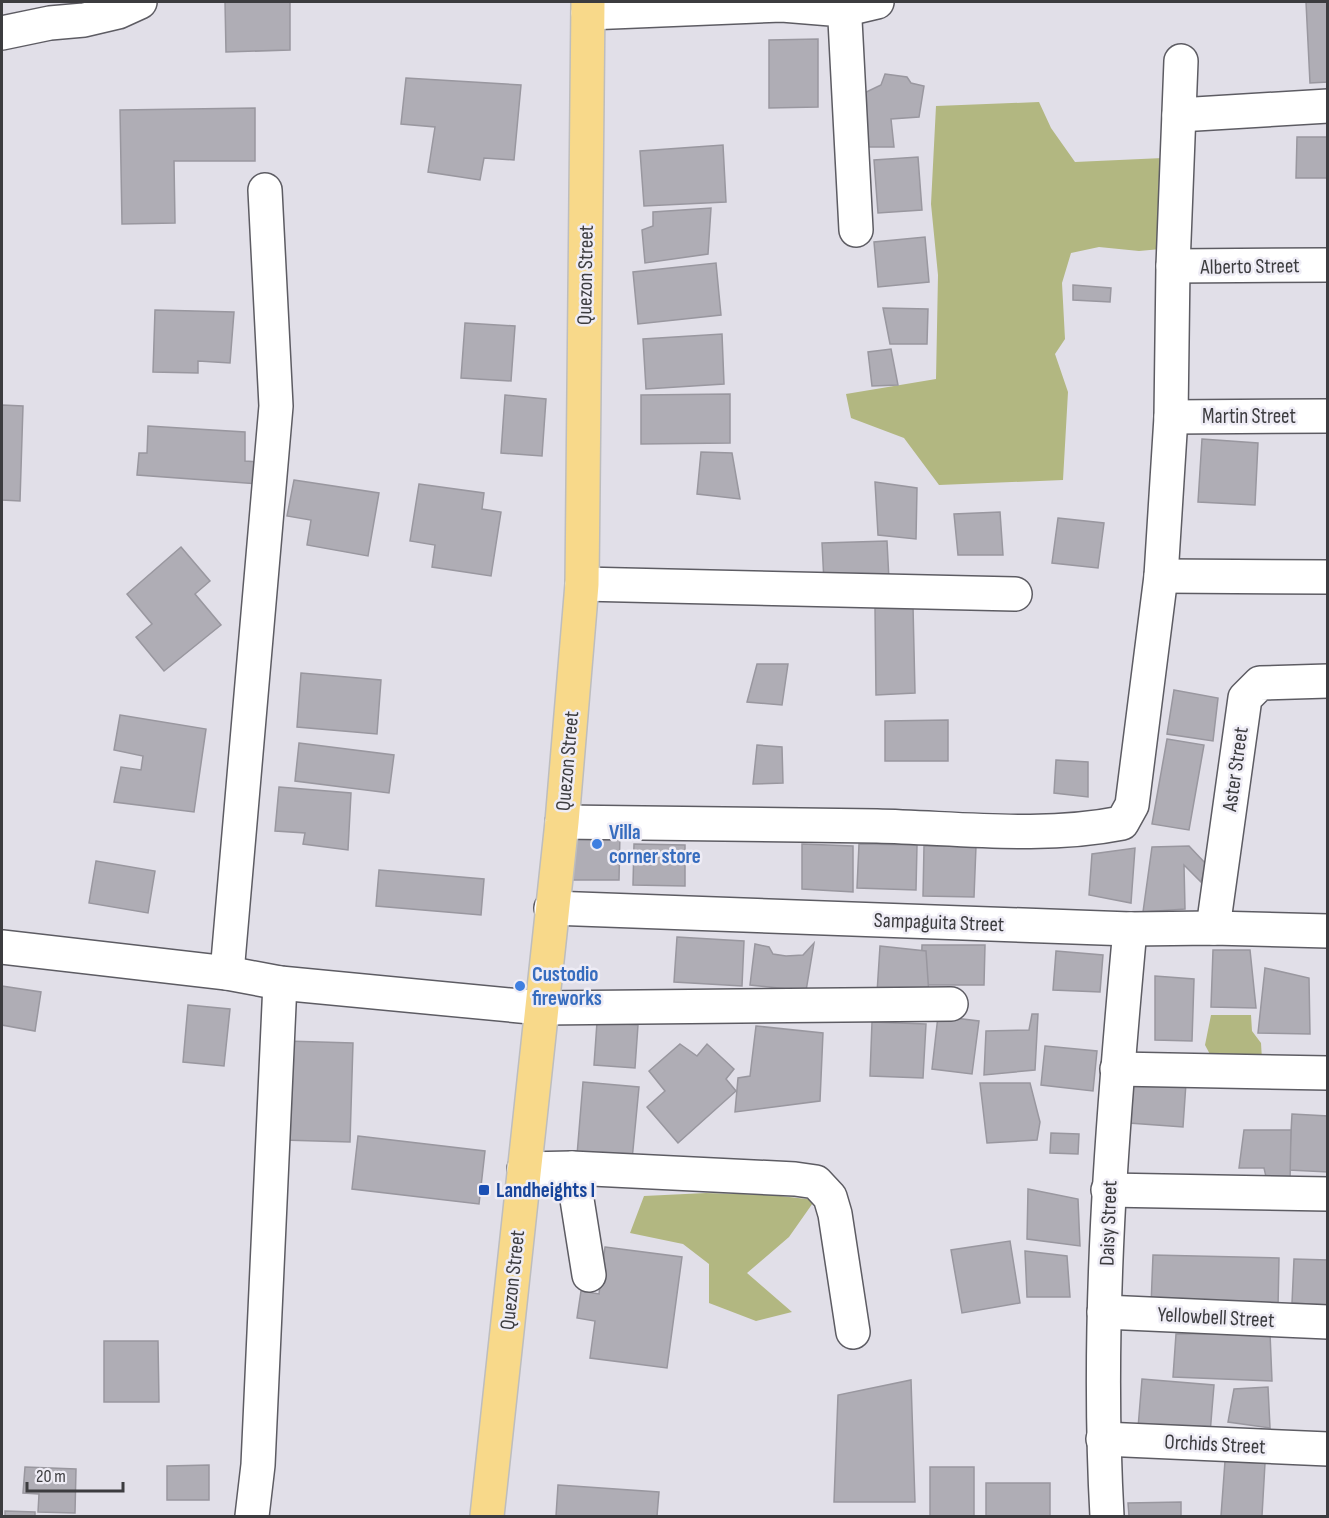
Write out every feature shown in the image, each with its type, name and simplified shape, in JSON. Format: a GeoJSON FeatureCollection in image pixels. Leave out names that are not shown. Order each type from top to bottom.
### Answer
{"type":"FeatureCollection","features":[{"type":"Feature","properties":{"kind":"main road","name":"Quezon Street"},"geometry":{"type":"LineString","coordinates":[[487,1516],[562,822],[582,584],[588,7]]}},
{"type":"Feature","properties":{"kind":"street"},"geometry":{"type":"LineString","coordinates":[[2,33],[50,23],[84,21],[118,12],[140,2]]}},
{"type":"Feature","properties":{"kind":"street"},"geometry":{"type":"LineString","coordinates":[[588,7],[782,5],[843,10],[877,2]]}},
{"type":"Feature","properties":{"kind":"street"},"geometry":{"type":"LineString","coordinates":[[843,10],[856,230]]}},
{"type":"Feature","properties":{"kind":"street"},"geometry":{"type":"LineString","coordinates":[[562,822],[1058,831],[1097,828],[1122,823],[1132,805],[1161,576],[1171,417],[1173,266],[1181,61]]}},
{"type":"Feature","properties":{"kind":"street"},"geometry":{"type":"LineString","coordinates":[[1179,115],[1328,106]]}},
{"type":"Feature","properties":{"kind":"street"},"geometry":{"type":"LineString","coordinates":[[227,973],[276,406],[265,190]]}},
{"type":"Feature","properties":{"kind":"street","name":"Alberto Street"},"geometry":{"type":"LineString","coordinates":[[1173,266],[1328,265]]}},
{"type":"Feature","properties":{"kind":"street","name":"Martin Street"},"geometry":{"type":"LineString","coordinates":[[1171,417],[1328,416]]}},
{"type":"Feature","properties":{"kind":"street"},"geometry":{"type":"LineString","coordinates":[[1161,576],[1328,577]]}},
{"type":"Feature","properties":{"kind":"street"},"geometry":{"type":"LineString","coordinates":[[582,584],[1014,594]]}},
{"type":"Feature","properties":{"kind":"street","name":"Aster Street"},"geometry":{"type":"LineString","coordinates":[[1213,928],[1245,698],[1260,683],[1328,681]]}},
{"type":"Feature","properties":{"kind":"street","name":"Sampaguita Street"},"geometry":{"type":"LineString","coordinates":[[551,909],[1130,929],[1213,928],[1328,931]]}},
{"type":"Feature","properties":{"kind":"street","name":"Daisy Street"},"geometry":{"type":"LineString","coordinates":[[1107,1516],[1103,1439],[1108,1190],[1130,929]]}},
{"type":"Feature","properties":{"kind":"street"},"geometry":{"type":"LineString","coordinates":[[2,947],[227,973],[280,983],[541,1008],[951,1004]]}},
{"type":"Feature","properties":{"kind":"street"},"geometry":{"type":"LineString","coordinates":[[252,1516],[258,1465],[280,983]]}},
{"type":"Feature","properties":{"kind":"street"},"geometry":{"type":"LineString","coordinates":[[1117,1069],[1328,1073]]}},
{"type":"Feature","properties":{"kind":"street"},"geometry":{"type":"LineString","coordinates":[[524,1169],[572,1168],[816,1182],[830,1197],[836,1214],[853,1332]]}},
{"type":"Feature","properties":{"kind":"street"},"geometry":{"type":"LineString","coordinates":[[572,1168],[589,1275]]}},
{"type":"Feature","properties":{"kind":"street"},"geometry":{"type":"LineString","coordinates":[[1108,1190],[1328,1194]]}},
{"type":"Feature","properties":{"kind":"street","name":"Yellowbell Street"},"geometry":{"type":"LineString","coordinates":[[1104,1312],[1328,1322]]}},
{"type":"Feature","properties":{"kind":"street","name":"Orchids Street"},"geometry":{"type":"LineString","coordinates":[[1103,1439],[1328,1449]]}},
{"type":"Feature","properties":{"kind":"green space"},"geometry":{"type":"Polygon","coordinates":[[[1039,102],[1051,128],[1075,162],[1163,158],[1161,249],[1139,251],[1099,247],[1071,253],[1062,283],[1065,339],[1055,354],[1068,392],[1063,480],[939,485],[904,438],[851,418],[846,394],[936,379],[938,275],[931,204],[936,106],[1039,102]]]}},
{"type":"Feature","properties":{"kind":"green space"},"geometry":{"type":"Polygon","coordinates":[[[1211,1015],[1251,1015],[1252,1031],[1261,1043],[1262,1060],[1213,1060],[1205,1045],[1211,1015]]]}},
{"type":"Feature","properties":{"kind":"green space"},"geometry":{"type":"Polygon","coordinates":[[[706,1193],[772,1195],[815,1200],[789,1237],[747,1273],[792,1312],[756,1321],[709,1303],[709,1264],[683,1244],[630,1233],[644,1196],[706,1193]]]}},
{"type":"Feature","properties":{"kind":"building"},"geometry":{"type":"Polygon","coordinates":[[[225,2],[290,2],[290,50],[226,52],[225,2]]]}},
{"type":"Feature","properties":{"kind":"building"},"geometry":{"type":"Polygon","coordinates":[[[1306,2],[1328,2],[1328,82],[1310,83],[1306,2]]]}},
{"type":"Feature","properties":{"kind":"building"},"geometry":{"type":"Polygon","coordinates":[[[818,39],[818,107],[769,108],[769,40],[818,39]]]}},
{"type":"Feature","properties":{"kind":"building"},"geometry":{"type":"Polygon","coordinates":[[[885,74],[907,77],[911,83],[924,86],[919,117],[891,119],[894,147],[860,147],[858,96],[881,85],[885,74]]]}},
{"type":"Feature","properties":{"kind":"building"},"geometry":{"type":"Polygon","coordinates":[[[406,78],[521,85],[514,160],[484,158],[480,180],[428,172],[435,127],[401,124],[406,78]]]}},
{"type":"Feature","properties":{"kind":"building"},"geometry":{"type":"Polygon","coordinates":[[[255,108],[255,161],[174,161],[175,223],[122,224],[120,110],[255,108]]]}},
{"type":"Feature","properties":{"kind":"building"},"geometry":{"type":"Polygon","coordinates":[[[1297,137],[1328,137],[1328,178],[1296,178],[1297,137]]]}},
{"type":"Feature","properties":{"kind":"building"},"geometry":{"type":"Polygon","coordinates":[[[723,145],[726,202],[644,206],[640,151],[723,145]]]}},
{"type":"Feature","properties":{"kind":"building"},"geometry":{"type":"Polygon","coordinates":[[[918,157],[922,210],[878,213],[874,160],[918,157]]]}},
{"type":"Feature","properties":{"kind":"building"},"geometry":{"type":"Polygon","coordinates":[[[711,208],[708,254],[645,263],[642,230],[653,226],[653,212],[711,208]]]}},
{"type":"Feature","properties":{"kind":"building"},"geometry":{"type":"Polygon","coordinates":[[[925,237],[929,282],[878,287],[874,242],[925,237]]]}},
{"type":"Feature","properties":{"kind":"building"},"geometry":{"type":"Polygon","coordinates":[[[716,263],[721,315],[638,324],[633,272],[716,263]]]}},
{"type":"Feature","properties":{"kind":"building"},"geometry":{"type":"Polygon","coordinates":[[[1073,285],[1111,288],[1110,302],[1073,300],[1073,285]]]}},
{"type":"Feature","properties":{"kind":"building"},"geometry":{"type":"Polygon","coordinates":[[[883,308],[928,309],[927,344],[890,344],[883,308]]]}},
{"type":"Feature","properties":{"kind":"building"},"geometry":{"type":"Polygon","coordinates":[[[155,310],[234,312],[230,363],[198,361],[198,373],[153,372],[155,310]]]}},
{"type":"Feature","properties":{"kind":"building"},"geometry":{"type":"Polygon","coordinates":[[[465,323],[515,326],[511,381],[461,378],[465,323]]]}},
{"type":"Feature","properties":{"kind":"building"},"geometry":{"type":"Polygon","coordinates":[[[722,334],[724,384],[646,389],[643,339],[722,334]]]}},
{"type":"Feature","properties":{"kind":"building"},"geometry":{"type":"Polygon","coordinates":[[[891,349],[898,385],[872,386],[868,352],[891,349]]]}},
{"type":"Feature","properties":{"kind":"building"},"geometry":{"type":"Polygon","coordinates":[[[730,394],[730,443],[641,444],[641,395],[730,394]]]}},
{"type":"Feature","properties":{"kind":"building"},"geometry":{"type":"Polygon","coordinates":[[[505,395],[546,399],[542,456],[501,453],[505,395]]]}},
{"type":"Feature","properties":{"kind":"building"},"geometry":{"type":"Polygon","coordinates":[[[2,405],[23,406],[20,501],[2,500],[2,405]]]}},
{"type":"Feature","properties":{"kind":"building"},"geometry":{"type":"Polygon","coordinates":[[[148,426],[245,432],[245,461],[260,462],[258,484],[137,475],[139,453],[147,453],[148,426]]]}},
{"type":"Feature","properties":{"kind":"building"},"geometry":{"type":"Polygon","coordinates":[[[1202,439],[1258,443],[1255,505],[1198,502],[1202,439]]]}},
{"type":"Feature","properties":{"kind":"building"},"geometry":{"type":"Polygon","coordinates":[[[701,452],[732,453],[740,499],[697,494],[701,452]]]}},
{"type":"Feature","properties":{"kind":"building"},"geometry":{"type":"Polygon","coordinates":[[[294,480],[379,493],[368,556],[307,545],[311,520],[287,516],[294,480]]]}},
{"type":"Feature","properties":{"kind":"building"},"geometry":{"type":"Polygon","coordinates":[[[875,482],[917,488],[916,539],[878,535],[875,482]]]}},
{"type":"Feature","properties":{"kind":"building"},"geometry":{"type":"Polygon","coordinates":[[[419,484],[484,493],[482,509],[501,512],[491,576],[432,567],[435,545],[410,541],[419,484]]]}},
{"type":"Feature","properties":{"kind":"building"},"geometry":{"type":"Polygon","coordinates":[[[1000,512],[1003,555],[958,555],[954,514],[1000,512]]]}},
{"type":"Feature","properties":{"kind":"building"},"geometry":{"type":"Polygon","coordinates":[[[1058,518],[1104,523],[1098,568],[1052,563],[1058,518]]]}},
{"type":"Feature","properties":{"kind":"building"},"geometry":{"type":"Polygon","coordinates":[[[887,541],[889,580],[824,582],[822,543],[887,541]]]}},
{"type":"Feature","properties":{"kind":"building"},"geometry":{"type":"Polygon","coordinates":[[[181,547],[210,581],[195,594],[221,625],[164,671],[136,637],[152,624],[127,594],[181,547]]]}},
{"type":"Feature","properties":{"kind":"building"},"geometry":{"type":"Polygon","coordinates":[[[913,606],[915,693],[876,695],[875,608],[913,606]]]}},
{"type":"Feature","properties":{"kind":"building"},"geometry":{"type":"Polygon","coordinates":[[[757,664],[788,664],[782,705],[747,702],[757,664]]]}},
{"type":"Feature","properties":{"kind":"building"},"geometry":{"type":"Polygon","coordinates":[[[301,673],[381,680],[377,734],[297,727],[301,673]]]}},
{"type":"Feature","properties":{"kind":"building"},"geometry":{"type":"Polygon","coordinates":[[[1174,690],[1218,698],[1213,741],[1167,734],[1174,690]]]}},
{"type":"Feature","properties":{"kind":"building"},"geometry":{"type":"Polygon","coordinates":[[[120,715],[206,729],[194,812],[114,802],[121,767],[141,770],[143,756],[114,750],[120,715]]]}},
{"type":"Feature","properties":{"kind":"building"},"geometry":{"type":"Polygon","coordinates":[[[948,720],[948,761],[885,761],[885,721],[948,720]]]}},
{"type":"Feature","properties":{"kind":"building"},"geometry":{"type":"Polygon","coordinates":[[[1167,739],[1204,745],[1189,830],[1152,824],[1167,739]]]}},
{"type":"Feature","properties":{"kind":"building"},"geometry":{"type":"Polygon","coordinates":[[[299,743],[394,755],[389,793],[295,781],[299,743]]]}},
{"type":"Feature","properties":{"kind":"building"},"geometry":{"type":"Polygon","coordinates":[[[757,745],[782,747],[783,783],[753,784],[757,745]]]}},
{"type":"Feature","properties":{"kind":"building"},"geometry":{"type":"Polygon","coordinates":[[[1056,760],[1088,762],[1088,797],[1054,793],[1056,760]]]}},
{"type":"Feature","properties":{"kind":"building"},"geometry":{"type":"Polygon","coordinates":[[[279,787],[351,793],[348,850],[303,844],[305,833],[275,831],[279,787]]]}},
{"type":"Feature","properties":{"kind":"building"},"geometry":{"type":"Polygon","coordinates":[[[574,831],[620,832],[619,880],[573,880],[574,831]]]}},
{"type":"Feature","properties":{"kind":"building"},"geometry":{"type":"Polygon","coordinates":[[[634,844],[685,845],[685,886],[633,885],[634,844]]]}},
{"type":"Feature","properties":{"kind":"building"},"geometry":{"type":"Polygon","coordinates":[[[802,844],[853,846],[853,892],[802,889],[802,844]]]}},
{"type":"Feature","properties":{"kind":"building"},"geometry":{"type":"Polygon","coordinates":[[[859,844],[917,845],[916,890],[857,888],[859,844]]]}},
{"type":"Feature","properties":{"kind":"building"},"geometry":{"type":"Polygon","coordinates":[[[924,846],[976,846],[974,897],[923,896],[924,846]]]}},
{"type":"Feature","properties":{"kind":"building"},"geometry":{"type":"Polygon","coordinates":[[[1189,846],[1206,864],[1201,882],[1184,865],[1185,909],[1143,912],[1152,847],[1189,846]]]}},
{"type":"Feature","properties":{"kind":"building"},"geometry":{"type":"Polygon","coordinates":[[[1135,848],[1131,903],[1089,895],[1092,854],[1135,848]]]}},
{"type":"Feature","properties":{"kind":"building"},"geometry":{"type":"Polygon","coordinates":[[[96,861],[155,871],[148,913],[89,903],[96,861]]]}},
{"type":"Feature","properties":{"kind":"building"},"geometry":{"type":"Polygon","coordinates":[[[379,870],[484,879],[481,915],[376,906],[379,870]]]}},
{"type":"Feature","properties":{"kind":"building"},"geometry":{"type":"Polygon","coordinates":[[[677,937],[744,941],[742,986],[674,982],[677,937]]]}},
{"type":"Feature","properties":{"kind":"building"},"geometry":{"type":"Polygon","coordinates":[[[814,943],[806,991],[750,985],[755,944],[769,947],[773,954],[786,956],[803,955],[814,943]]]}},
{"type":"Feature","properties":{"kind":"building"},"geometry":{"type":"Polygon","coordinates":[[[922,945],[985,945],[984,985],[921,985],[922,945]]]}},
{"type":"Feature","properties":{"kind":"building"},"geometry":{"type":"Polygon","coordinates":[[[880,946],[926,951],[929,995],[877,993],[880,946]]]}},
{"type":"Feature","properties":{"kind":"building"},"geometry":{"type":"Polygon","coordinates":[[[1213,950],[1250,950],[1256,1008],[1211,1007],[1213,950]]]}},
{"type":"Feature","properties":{"kind":"building"},"geometry":{"type":"Polygon","coordinates":[[[1056,951],[1103,955],[1100,992],[1053,990],[1056,951]]]}},
{"type":"Feature","properties":{"kind":"building"},"geometry":{"type":"Polygon","coordinates":[[[1265,968],[1309,978],[1310,1034],[1258,1033],[1265,968]]]}},
{"type":"Feature","properties":{"kind":"building"},"geometry":{"type":"Polygon","coordinates":[[[1155,976],[1194,979],[1192,1041],[1155,1040],[1155,976]]]}},
{"type":"Feature","properties":{"kind":"building"},"geometry":{"type":"Polygon","coordinates":[[[2,986],[41,992],[35,1031],[2,1025],[2,986]]]}},
{"type":"Feature","properties":{"kind":"building"},"geometry":{"type":"Polygon","coordinates":[[[188,1005],[230,1009],[224,1066],[183,1062],[188,1005]]]}},
{"type":"Feature","properties":{"kind":"building"},"geometry":{"type":"Polygon","coordinates":[[[1032,1014],[1038,1014],[1035,1070],[984,1075],[986,1031],[1029,1030],[1032,1014]]]}},
{"type":"Feature","properties":{"kind":"building"},"geometry":{"type":"Polygon","coordinates":[[[938,1016],[979,1021],[972,1074],[932,1069],[938,1016]]]}},
{"type":"Feature","properties":{"kind":"building"},"geometry":{"type":"Polygon","coordinates":[[[597,1022],[638,1025],[635,1068],[594,1065],[597,1022]]]}},
{"type":"Feature","properties":{"kind":"building"},"geometry":{"type":"Polygon","coordinates":[[[872,1022],[926,1024],[923,1078],[870,1076],[872,1022]]]}},
{"type":"Feature","properties":{"kind":"building"},"geometry":{"type":"Polygon","coordinates":[[[756,1026],[823,1033],[820,1101],[735,1112],[738,1078],[750,1076],[756,1026]]]}},
{"type":"Feature","properties":{"kind":"building"},"geometry":{"type":"Polygon","coordinates":[[[286,1041],[353,1043],[350,1142],[283,1140],[286,1041]]]}},
{"type":"Feature","properties":{"kind":"building"},"geometry":{"type":"Polygon","coordinates":[[[680,1044],[697,1056],[707,1044],[734,1069],[726,1079],[736,1091],[678,1143],[647,1107],[665,1091],[649,1071],[680,1044]]]}},
{"type":"Feature","properties":{"kind":"building"},"geometry":{"type":"Polygon","coordinates":[[[1045,1046],[1097,1051],[1093,1091],[1041,1085],[1045,1046]]]}},
{"type":"Feature","properties":{"kind":"building"},"geometry":{"type":"Polygon","coordinates":[[[1133,1078],[1186,1083],[1183,1127],[1129,1123],[1133,1078]]]}},
{"type":"Feature","properties":{"kind":"building"},"geometry":{"type":"Polygon","coordinates":[[[583,1082],[639,1087],[632,1160],[577,1155],[583,1082]]]}},
{"type":"Feature","properties":{"kind":"building"},"geometry":{"type":"Polygon","coordinates":[[[980,1083],[1030,1083],[1040,1122],[1037,1140],[987,1143],[980,1083]]]}},
{"type":"Feature","properties":{"kind":"building"},"geometry":{"type":"Polygon","coordinates":[[[1292,1114],[1328,1116],[1328,1172],[1289,1170],[1292,1114]]]}},
{"type":"Feature","properties":{"kind":"building"},"geometry":{"type":"Polygon","coordinates":[[[1244,1130],[1291,1130],[1290,1181],[1267,1181],[1264,1168],[1239,1168],[1244,1130]]]}},
{"type":"Feature","properties":{"kind":"building"},"geometry":{"type":"Polygon","coordinates":[[[1051,1133],[1079,1134],[1078,1154],[1050,1153],[1051,1133]]]}},
{"type":"Feature","properties":{"kind":"building"},"geometry":{"type":"Polygon","coordinates":[[[358,1136],[485,1151],[479,1204],[352,1189],[358,1136]]]}},
{"type":"Feature","properties":{"kind":"building"},"geometry":{"type":"Polygon","coordinates":[[[1028,1189],[1078,1199],[1080,1246],[1027,1239],[1028,1189]]]}},
{"type":"Feature","properties":{"kind":"building"},"geometry":{"type":"Polygon","coordinates":[[[1010,1241],[1020,1303],[962,1313],[951,1250],[1010,1241]]]}},
{"type":"Feature","properties":{"kind":"building"},"geometry":{"type":"Polygon","coordinates":[[[605,1247],[682,1257],[667,1368],[590,1358],[595,1321],[577,1318],[581,1291],[599,1294],[605,1247]]]}},
{"type":"Feature","properties":{"kind":"building"},"geometry":{"type":"Polygon","coordinates":[[[1025,1251],[1067,1256],[1070,1297],[1027,1297],[1025,1251]]]}},
{"type":"Feature","properties":{"kind":"building"},"geometry":{"type":"Polygon","coordinates":[[[1153,1255],[1279,1258],[1278,1308],[1151,1306],[1153,1255]]]}},
{"type":"Feature","properties":{"kind":"building"},"geometry":{"type":"Polygon","coordinates":[[[1294,1259],[1328,1260],[1328,1305],[1292,1303],[1294,1259]]]}},
{"type":"Feature","properties":{"kind":"building"},"geometry":{"type":"Polygon","coordinates":[[[1270,1333],[1272,1381],[1173,1377],[1176,1334],[1270,1333]]]}},
{"type":"Feature","properties":{"kind":"building"},"geometry":{"type":"Polygon","coordinates":[[[104,1341],[158,1341],[159,1402],[104,1402],[104,1341]]]}},
{"type":"Feature","properties":{"kind":"building"},"geometry":{"type":"Polygon","coordinates":[[[1142,1379],[1214,1385],[1210,1434],[1138,1428],[1142,1379]]]}},
{"type":"Feature","properties":{"kind":"building"},"geometry":{"type":"Polygon","coordinates":[[[911,1380],[915,1502],[834,1502],[838,1395],[911,1380]]]}},
{"type":"Feature","properties":{"kind":"building"},"geometry":{"type":"Polygon","coordinates":[[[1268,1387],[1270,1428],[1228,1422],[1234,1389],[1268,1387]]]}},
{"type":"Feature","properties":{"kind":"building"},"geometry":{"type":"Polygon","coordinates":[[[1225,1461],[1265,1463],[1262,1516],[1221,1516],[1225,1461]]]}},
{"type":"Feature","properties":{"kind":"building"},"geometry":{"type":"Polygon","coordinates":[[[209,1465],[209,1500],[167,1500],[167,1466],[209,1465]]]}},
{"type":"Feature","properties":{"kind":"building"},"geometry":{"type":"Polygon","coordinates":[[[25,1467],[76,1469],[75,1513],[38,1512],[39,1494],[23,1493],[25,1467]]]}},
{"type":"Feature","properties":{"kind":"building"},"geometry":{"type":"Polygon","coordinates":[[[930,1467],[974,1467],[974,1516],[930,1516],[930,1467]]]}},
{"type":"Feature","properties":{"kind":"building"},"geometry":{"type":"Polygon","coordinates":[[[986,1483],[1050,1483],[1050,1516],[986,1516],[986,1483]]]}},
{"type":"Feature","properties":{"kind":"building"},"geometry":{"type":"Polygon","coordinates":[[[558,1485],[659,1492],[657,1516],[556,1516],[558,1485]]]}},
{"type":"Feature","properties":{"kind":"building"},"geometry":{"type":"Polygon","coordinates":[[[1181,1502],[1181,1516],[1129,1516],[1128,1503],[1181,1502]]]}},
{"type":"Feature","properties":{"kind":"building"},"geometry":{"type":"Polygon","coordinates":[[[5,1511],[35,1512],[35,1516],[5,1516],[5,1511]]]}},
{"type":"Feature","properties":{"kind":"place","name":"Villa corner store"},"geometry":{"type":"Point","coordinates":[597,844]}},
{"type":"Feature","properties":{"kind":"place","name":"Custodio fireworks"},"geometry":{"type":"Point","coordinates":[520,986]}},
{"type":"Feature","properties":{"kind":"place","name":"Landheights I"},"geometry":{"type":"Point","coordinates":[484,1190]}}]}
